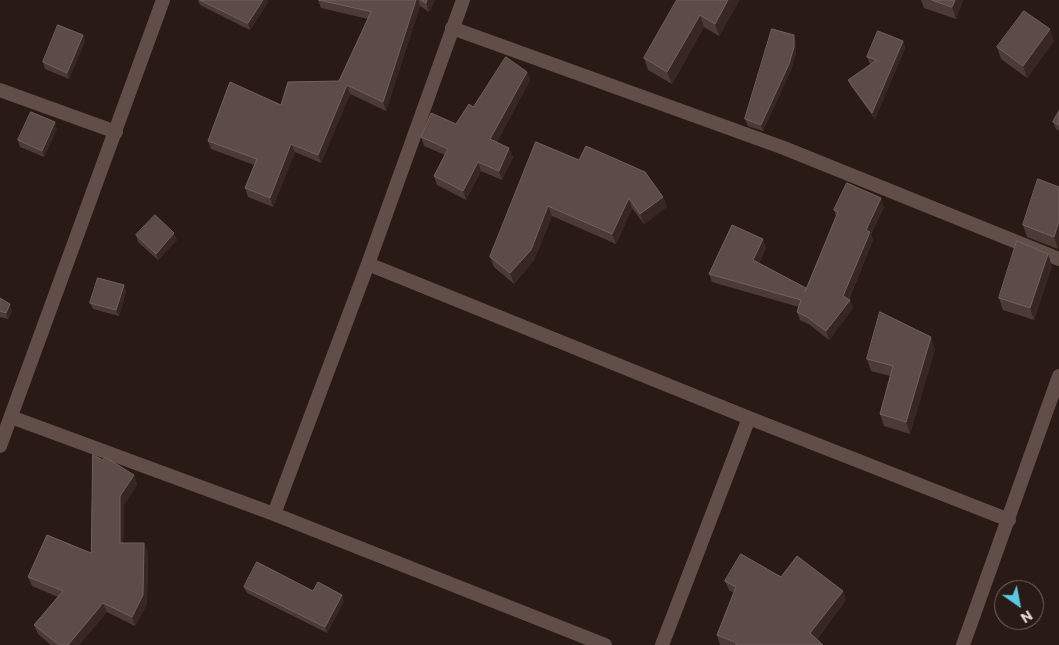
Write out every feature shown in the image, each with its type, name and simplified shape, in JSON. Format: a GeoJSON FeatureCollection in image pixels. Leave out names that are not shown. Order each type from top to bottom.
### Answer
{"type":"FeatureCollection","features":[{"type":"Feature","properties":{"kind":"street"},"geometry":{"type":"LineString","coordinates":[[0,446],[163,0]]}},
{"type":"Feature","properties":{"kind":"street"},"geometry":{"type":"LineString","coordinates":[[274,514],[368,264],[463,0]]}},
{"type":"Feature","properties":{"kind":"street"},"geometry":{"type":"LineString","coordinates":[[452,28],[784,148],[1059,259]]}},
{"type":"Feature","properties":{"kind":"street"},"geometry":{"type":"LineString","coordinates":[[0,90],[116,132]]}},
{"type":"Feature","properties":{"kind":"street"},"geometry":{"type":"LineString","coordinates":[[368,264],[749,418],[1009,520]]}},
{"type":"Feature","properties":{"kind":"street"},"geometry":{"type":"LineString","coordinates":[[963,645],[1059,376]]}},
{"type":"Feature","properties":{"kind":"street"},"geometry":{"type":"LineString","coordinates":[[11,416],[274,514],[605,645]]}},
{"type":"Feature","properties":{"kind":"street"},"geometry":{"type":"LineString","coordinates":[[662,645],[749,418]]}},
{"type":"Feature","properties":{"kind":"building"},"geometry":{"type":"Polygon","coordinates":[[[200,0],[263,0],[248,23],[200,0]]]}},
{"type":"Feature","properties":{"kind":"building"},"geometry":{"type":"Polygon","coordinates":[[[319,0],[416,0],[383,102],[347,85],[318,155],[291,144],[270,198],[245,188],[257,159],[208,141],[230,82],[281,105],[288,82],[339,81],[371,12],[319,0]]]}},
{"type":"Feature","properties":{"kind":"building"},"geometry":{"type":"Polygon","coordinates":[[[677,0],[728,0],[715,24],[700,15],[667,72],[644,58],[677,0]]]}},
{"type":"Feature","properties":{"kind":"building"},"geometry":{"type":"Polygon","coordinates":[[[932,0],[955,0],[952,7],[932,0]]]}},
{"type":"Feature","properties":{"kind":"building"},"geometry":{"type":"Polygon","coordinates":[[[1024,11],[1050,29],[1023,66],[997,47],[1024,11]]]}},
{"type":"Feature","properties":{"kind":"building"},"geometry":{"type":"Polygon","coordinates":[[[58,25],[83,35],[67,73],[43,62],[58,25]]]}},
{"type":"Feature","properties":{"kind":"building"},"geometry":{"type":"Polygon","coordinates":[[[772,29],[794,35],[794,47],[789,64],[761,125],[745,119],[772,29]]]}},
{"type":"Feature","properties":{"kind":"building"},"geometry":{"type":"Polygon","coordinates":[[[878,31],[903,41],[872,113],[848,80],[877,60],[867,57],[878,31]]]}},
{"type":"Feature","properties":{"kind":"building"},"geometry":{"type":"Polygon","coordinates":[[[506,57],[527,72],[490,139],[509,148],[499,171],[478,162],[463,191],[434,176],[448,149],[421,137],[431,113],[456,124],[469,104],[473,107],[506,57]]]}},
{"type":"Feature","properties":{"kind":"building"},"geometry":{"type":"Polygon","coordinates":[[[1059,111],[1059,125],[1053,122],[1059,111]]]}},
{"type":"Feature","properties":{"kind":"building"},"geometry":{"type":"Polygon","coordinates":[[[31,112],[55,122],[42,151],[18,140],[31,112]]]}},
{"type":"Feature","properties":{"kind":"building"},"geometry":{"type":"Polygon","coordinates":[[[536,142],[579,160],[586,146],[645,172],[663,197],[640,214],[629,198],[612,234],[548,206],[531,250],[510,273],[490,257],[536,142]]]}},
{"type":"Feature","properties":{"kind":"building"},"geometry":{"type":"Polygon","coordinates":[[[1038,179],[1059,187],[1059,221],[1054,237],[1023,225],[1038,179]]]}},
{"type":"Feature","properties":{"kind":"building"},"geometry":{"type":"Polygon","coordinates":[[[847,183],[881,198],[866,230],[870,232],[843,296],[850,300],[826,331],[797,312],[801,300],[709,274],[732,225],[763,239],[753,260],[806,288],[805,292],[838,212],[834,210],[847,183]]]}},
{"type":"Feature","properties":{"kind":"building"},"geometry":{"type":"Polygon","coordinates":[[[155,215],[174,233],[156,254],[136,235],[155,215]]]}},
{"type":"Feature","properties":{"kind":"building"},"geometry":{"type":"Polygon","coordinates":[[[1017,241],[1048,254],[1030,308],[999,298],[1017,241]]]}},
{"type":"Feature","properties":{"kind":"building"},"geometry":{"type":"Polygon","coordinates":[[[98,278],[124,285],[116,310],[90,303],[98,278]]]}},
{"type":"Feature","properties":{"kind":"building"},"geometry":{"type":"Polygon","coordinates":[[[0,298],[10,304],[6,313],[0,311],[0,298]]]}},
{"type":"Feature","properties":{"kind":"building"},"geometry":{"type":"Polygon","coordinates":[[[880,312],[931,337],[906,422],[880,414],[893,366],[867,359],[880,312]]]}},
{"type":"Feature","properties":{"kind":"building"},"geometry":{"type":"Polygon","coordinates":[[[93,455],[103,460],[105,457],[134,475],[120,496],[120,543],[144,543],[143,595],[132,617],[103,603],[68,645],[59,645],[34,625],[63,591],[28,577],[47,535],[91,553],[93,455]]]}},
{"type":"Feature","properties":{"kind":"building"},"geometry":{"type":"Polygon","coordinates":[[[741,554],[781,577],[797,556],[843,591],[810,633],[823,645],[735,645],[737,643],[717,635],[736,587],[725,581],[741,554]]]}},
{"type":"Feature","properties":{"kind":"building"},"geometry":{"type":"Polygon","coordinates":[[[257,562],[313,591],[318,582],[342,595],[325,627],[244,587],[257,562]]]}}]}
